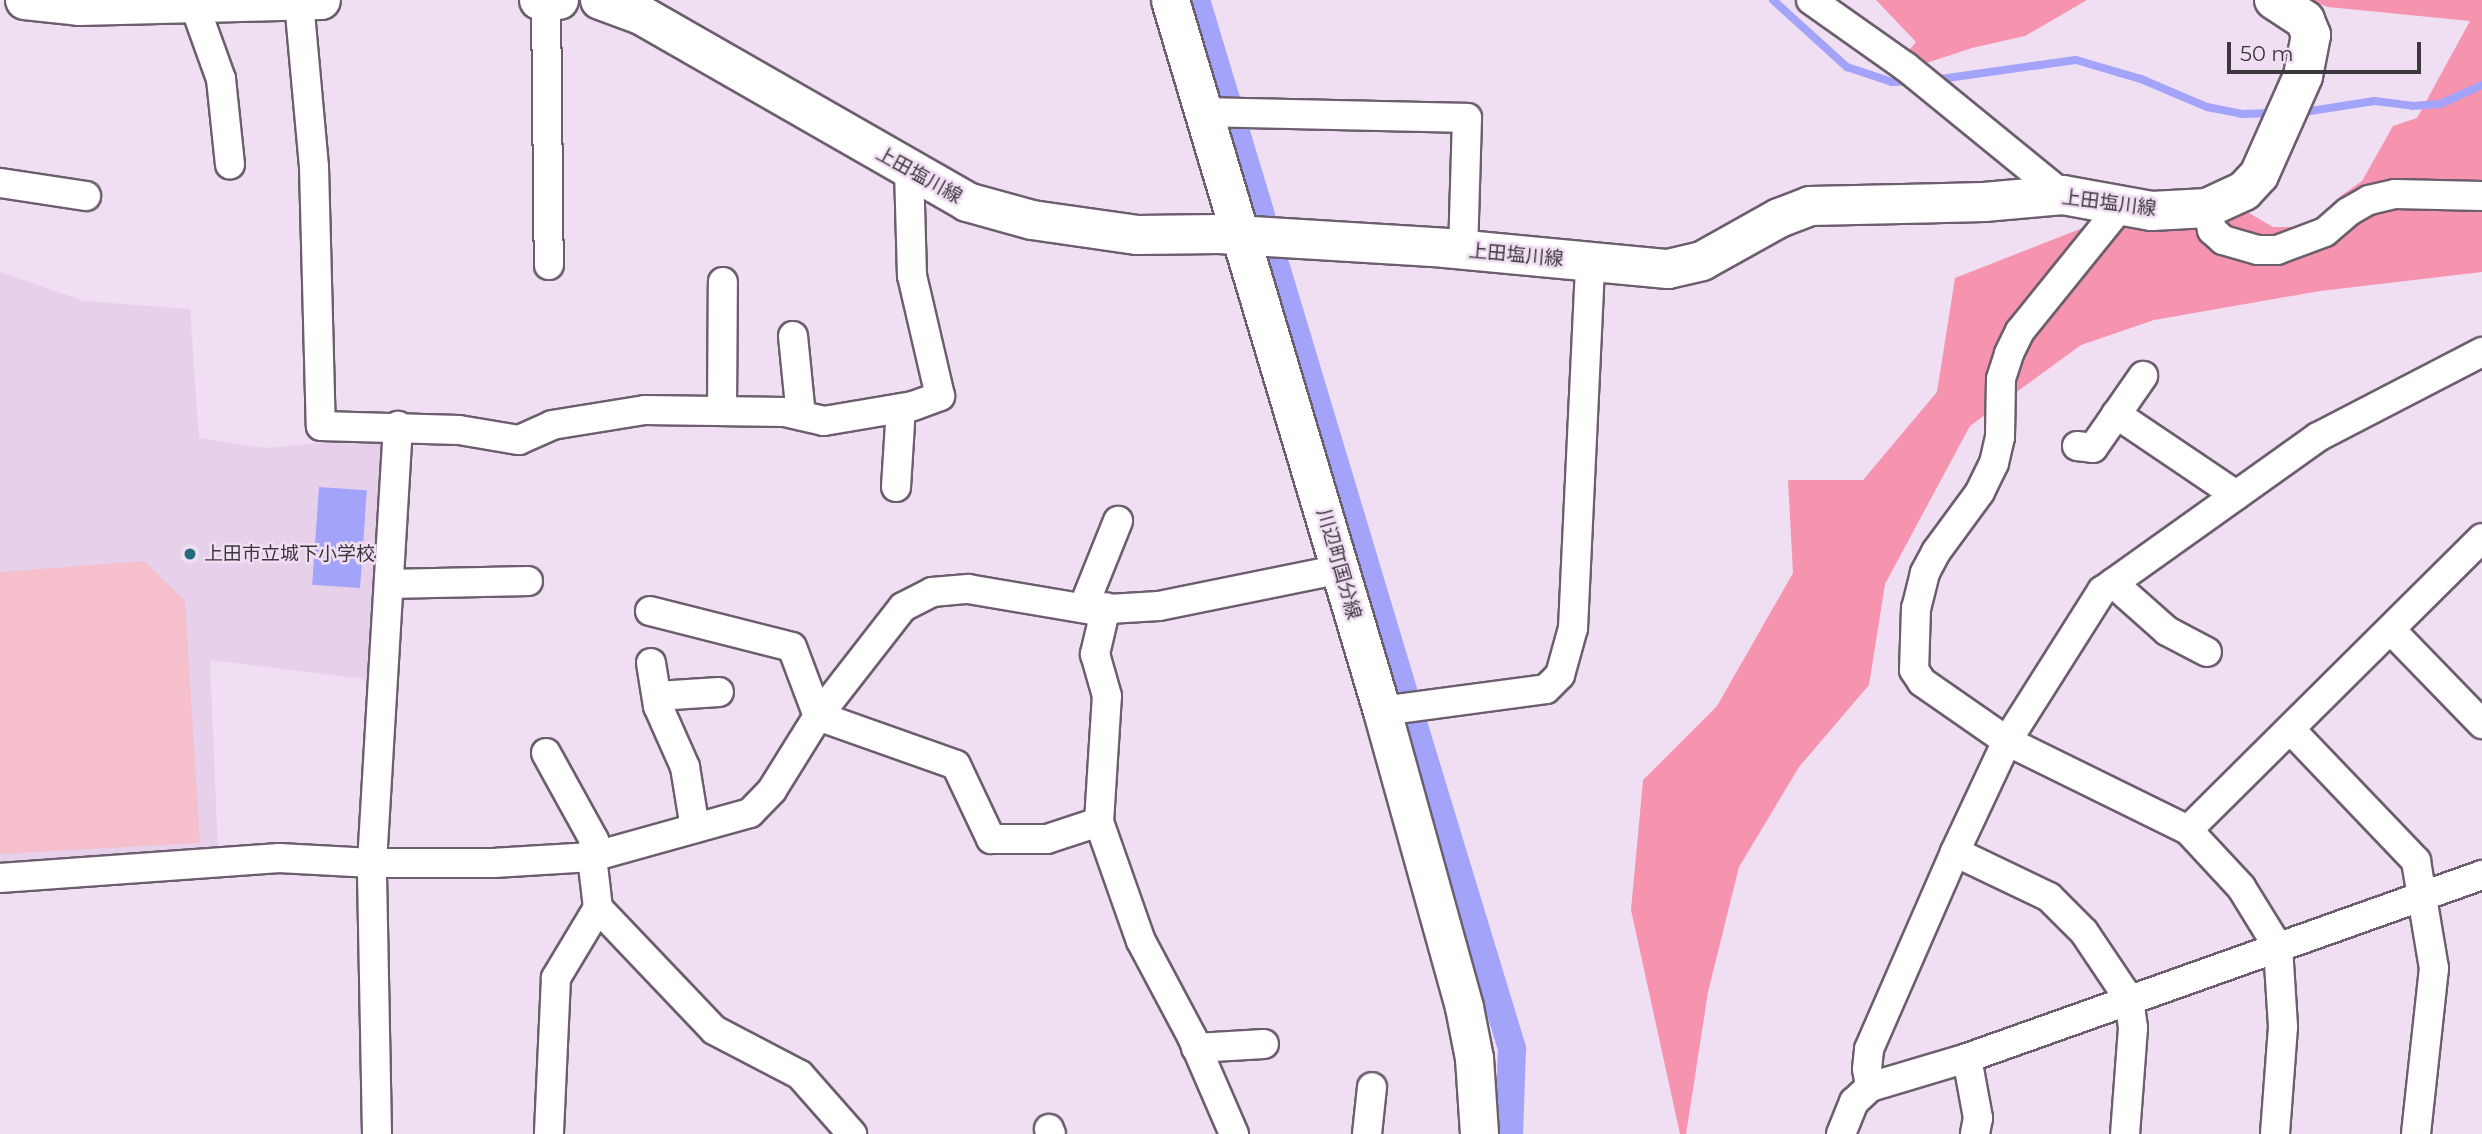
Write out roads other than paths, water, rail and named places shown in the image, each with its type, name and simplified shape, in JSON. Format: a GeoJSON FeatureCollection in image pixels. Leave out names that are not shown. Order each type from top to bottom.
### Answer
{"type":"FeatureCollection","features":[{"type":"Feature","properties":{"kind":"main road"},"geometry":{"type":"LineString","coordinates":[[26,0],[79,6],[310,1]]}},
{"type":"Feature","properties":{"kind":"main road"},"geometry":{"type":"LineString","coordinates":[[539,0],[559,0]]}},
{"type":"Feature","properties":{"kind":"main road","name":"上田塩川線"},"geometry":{"type":"LineString","coordinates":[[600,0],[641,15],[967,202],[1032,220],[1138,235],[1219,234],[1463,250],[1668,269],[1702,261],[1779,218],[1810,206],[1984,202],[2063,195],[2152,211],[2207,208],[2244,191],[2259,175],[2303,76],[2311,35],[2305,20],[2274,0]]}},
{"type":"Feature","properties":{"kind":"street"},"geometry":{"type":"LineString","coordinates":[[546,0],[549,265]]}},
{"type":"Feature","properties":{"kind":"street","name":"川辺町国分線"},"geometry":{"type":"LineString","coordinates":[[1170,0],[1382,711],[1464,1007],[1474,1058],[1479,1134]]}},
{"type":"Feature","properties":{"kind":"street"},"geometry":{"type":"LineString","coordinates":[[1811,0],[1916,76],[2063,195]]}},
{"type":"Feature","properties":{"kind":"street"},"geometry":{"type":"LineString","coordinates":[[310,1],[321,426],[398,426],[459,430],[519,440],[552,425],[645,410],[722,410],[801,416],[824,421],[901,408],[940,396],[912,276],[909,170]]}},
{"type":"Feature","properties":{"kind":"street"},"geometry":{"type":"LineString","coordinates":[[194,4],[221,79],[230,165]]}},
{"type":"Feature","properties":{"kind":"street"},"geometry":{"type":"LineString","coordinates":[[1203,112],[1466,118],[1463,250]]}},
{"type":"Feature","properties":{"kind":"street"},"geometry":{"type":"LineString","coordinates":[[0,183],[86,196]]}},
{"type":"Feature","properties":{"kind":"street"},"geometry":{"type":"LineString","coordinates":[[2207,208],[2212,230],[2223,240],[2258,250],[2277,250],[2325,232],[2348,212],[2370,200],[2395,194],[2482,196]]}},
{"type":"Feature","properties":{"kind":"street"},"geometry":{"type":"LineString","coordinates":[[2121,206],[2020,331],[2001,379],[2000,437],[1994,463],[1980,492],[1936,552],[1925,573],[1916,608],[1914,670],[1922,682],[2007,741],[2188,830],[2241,887],[2277,947],[2283,1027],[2275,1134]]}},
{"type":"Feature","properties":{"kind":"street"},"geometry":{"type":"LineString","coordinates":[[1382,711],[1546,689],[1560,675],[1573,628],[1590,262]]}},
{"type":"Feature","properties":{"kind":"street"},"geometry":{"type":"LineString","coordinates":[[722,410],[723,282]]}},
{"type":"Feature","properties":{"kind":"street"},"geometry":{"type":"LineString","coordinates":[[793,336],[801,416]]}},
{"type":"Feature","properties":{"kind":"street"},"geometry":{"type":"LineString","coordinates":[[1870,1087],[1867,1069],[1870,1049],[1955,852],[2007,741],[2102,591],[2318,437],[2482,352]]}},
{"type":"Feature","properties":{"kind":"street"},"geometry":{"type":"LineString","coordinates":[[2077,446],[2093,448],[2143,376]]}},
{"type":"Feature","properties":{"kind":"street"},"geometry":{"type":"LineString","coordinates":[[895,487],[901,408]]}},
{"type":"Feature","properties":{"kind":"street"},"geometry":{"type":"LineString","coordinates":[[2116,414],[2236,495]]}},
{"type":"Feature","properties":{"kind":"street"},"geometry":{"type":"LineString","coordinates":[[377,1134],[372,863],[398,426]]}},
{"type":"Feature","properties":{"kind":"street"},"geometry":{"type":"LineString","coordinates":[[1118,521],[1094,607],[1095,654],[1107,696],[1100,822],[1141,941],[1196,1048],[1234,1134]]}},
{"type":"Feature","properties":{"kind":"street"},"geometry":{"type":"LineString","coordinates":[[2188,830],[2482,538]]}},
{"type":"Feature","properties":{"kind":"street"},"geometry":{"type":"LineString","coordinates":[[0,878],[279,859],[372,863],[557,861],[592,857],[750,813],[772,790],[818,716],[903,607],[932,592],[968,589],[1094,607],[1159,606],[1340,569]]}},
{"type":"Feature","properties":{"kind":"street"},"geometry":{"type":"LineString","coordinates":[[389,584],[528,581]]}},
{"type":"Feature","properties":{"kind":"street"},"geometry":{"type":"LineString","coordinates":[[2113,583],[2167,631],[2207,652]]}},
{"type":"Feature","properties":{"kind":"street"},"geometry":{"type":"LineString","coordinates":[[650,611],[792,647],[818,716],[956,765],[991,839],[1047,839],[1100,822]]}},
{"type":"Feature","properties":{"kind":"street"},"geometry":{"type":"LineString","coordinates":[[2391,630],[2482,724]]}},
{"type":"Feature","properties":{"kind":"street"},"geometry":{"type":"LineString","coordinates":[[651,663],[657,696],[685,768],[695,828]]}},
{"type":"Feature","properties":{"kind":"street"},"geometry":{"type":"LineString","coordinates":[[657,696],[719,692]]}},
{"type":"Feature","properties":{"kind":"street"},"geometry":{"type":"LineString","coordinates":[[2291,730],[2416,862],[2434,968],[2416,1134]]}},
{"type":"Feature","properties":{"kind":"street"},"geometry":{"type":"LineString","coordinates":[[546,753],[594,840],[592,857],[598,908],[714,1030],[800,1075],[852,1134]]}},
{"type":"Feature","properties":{"kind":"street"},"geometry":{"type":"LineString","coordinates":[[1955,852],[2049,897],[2084,932],[2129,999],[2133,1028],[2125,1134]]}},
{"type":"Feature","properties":{"kind":"street"},"geometry":{"type":"LineString","coordinates":[[1841,1134],[1854,1102],[1870,1087],[1967,1058],[2482,875]]}},
{"type":"Feature","properties":{"kind":"street"},"geometry":{"type":"LineString","coordinates":[[556,1131],[556,978],[598,908]]}},
{"type":"Feature","properties":{"kind":"street"},"geometry":{"type":"LineString","coordinates":[[1196,1048],[1264,1044]]}},
{"type":"Feature","properties":{"kind":"street"},"geometry":{"type":"LineString","coordinates":[[1967,1058],[1978,1118],[1975,1134]]}},
{"type":"Feature","properties":{"kind":"street"},"geometry":{"type":"LineString","coordinates":[[1367,1134],[1373,1087]]}},
{"type":"Feature","properties":{"kind":"water"},"geometry":{"type":"Polygon","coordinates":[[[319,487],[367,490],[360,588],[312,585],[319,487]]]}},
{"type":"Feature","properties":{"kind":"waterway"},"geometry":{"type":"LineString","coordinates":[[1196,0],[1261,215]]}},
{"type":"Feature","properties":{"kind":"waterway"},"geometry":{"type":"LineString","coordinates":[[1773,0],[1847,67],[1892,82],[1910,81]]}},
{"type":"Feature","properties":{"kind":"waterway"},"geometry":{"type":"LineString","coordinates":[[1933,80],[2076,60],[2141,79],[2207,107],[2242,114],[2273,113]]}},
{"type":"Feature","properties":{"kind":"waterway"},"geometry":{"type":"LineString","coordinates":[[2304,112],[2374,101],[2412,106],[2440,104],[2482,85]]}},
{"type":"Feature","properties":{"kind":"waterway"},"geometry":{"type":"LineString","coordinates":[[1276,267],[1403,691]]}},
{"type":"Feature","properties":{"kind":"waterway"},"geometry":{"type":"LineString","coordinates":[[1414,726],[1512,1049],[1509,1134]]}},
{"type":"Feature","properties":{"kind":"place","name":"上田市立城下小学校"},"geometry":{"type":"Point","coordinates":[190,554]}}]}
